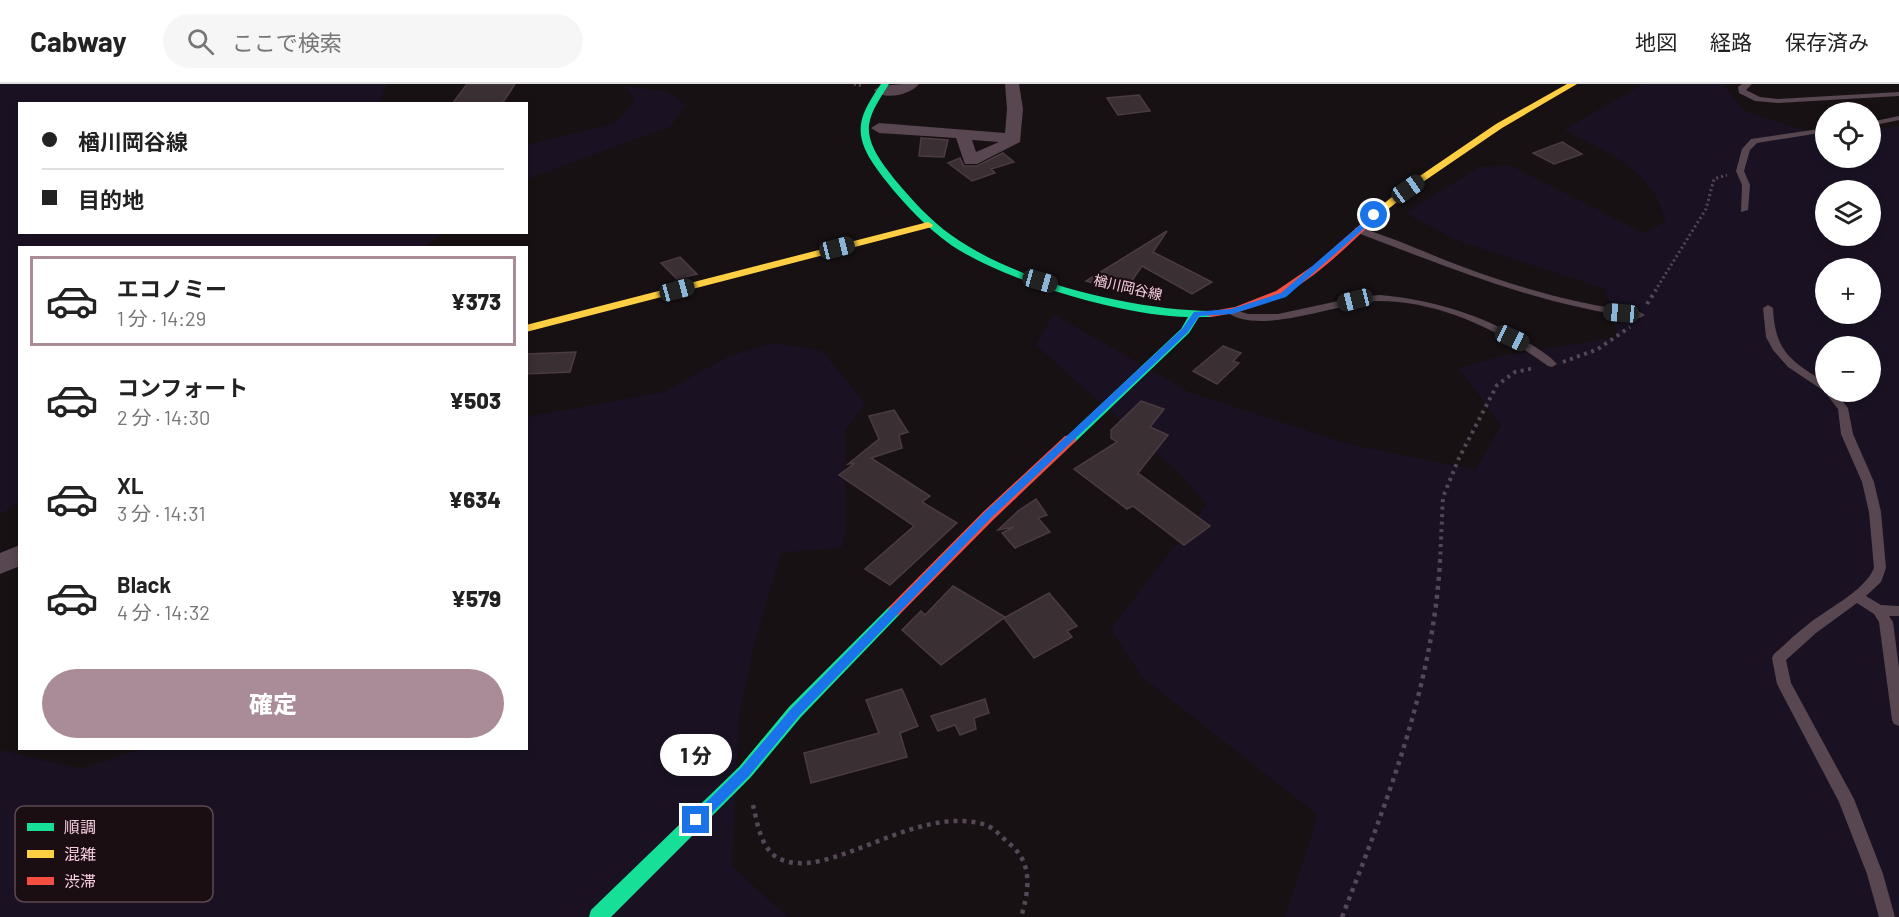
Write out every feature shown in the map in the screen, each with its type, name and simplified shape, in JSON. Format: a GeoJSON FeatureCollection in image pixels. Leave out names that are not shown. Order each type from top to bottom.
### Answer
{"type":"FeatureCollection","features":[{"type":"Feature","properties":{"kind":"main road","name":"楢川岡谷線"},"geometry":{"type":"LineString","coordinates":[[883,87],[865,124],[870,147],[884,171],[928,225],[959,248],[1016,275],[1158,312],[1196,314],[1232,312],[1284,295],[1390,201],[1523,111],[1573,84]]}},
{"type":"Feature","properties":{"kind":"main road"},"geometry":{"type":"LineString","coordinates":[[528,328],[928,225]]}},
{"type":"Feature","properties":{"kind":"main road"},"geometry":{"type":"LineString","coordinates":[[598,917],[745,772],[795,712],[988,516],[1185,330],[1196,314]]}},
{"type":"Feature","properties":{"kind":"street"},"geometry":{"type":"LineString","coordinates":[[883,87],[904,90],[912,84]]}},
{"type":"Feature","properties":{"kind":"street"},"geometry":{"type":"LineString","coordinates":[[962,134],[971,161],[1008,146],[1013,138],[1015,109],[1012,84]]}},
{"type":"Feature","properties":{"kind":"street"},"geometry":{"type":"LineString","coordinates":[[879,128],[1013,138]]}},
{"type":"Feature","properties":{"kind":"street"},"geometry":{"type":"LineString","coordinates":[[0,564],[18,555]]}},
{"type":"Feature","properties":{"kind":"lane"},"geometry":{"type":"LineString","coordinates":[[1748,84],[1742,87],[1742,91],[1765,100],[1899,94]]}},
{"type":"Feature","properties":{"kind":"lane"},"geometry":{"type":"LineString","coordinates":[[1881,122],[1899,118]]}},
{"type":"Feature","properties":{"kind":"lane"},"geometry":{"type":"LineString","coordinates":[[1744,210],[1746,185],[1740,171],[1746,148],[1754,141],[1815,132]]}},
{"type":"Feature","properties":{"kind":"lane"},"geometry":{"type":"LineString","coordinates":[[1358,230],[1518,290],[1575,307],[1640,315]]}},
{"type":"Feature","properties":{"kind":"lane"},"geometry":{"type":"LineString","coordinates":[[1232,312],[1245,318],[1258,319],[1311,311],[1355,300],[1393,299],[1421,304],[1493,329],[1531,347],[1552,364]]}},
{"type":"Feature","properties":{"kind":"lane"},"geometry":{"type":"LineString","coordinates":[[1768,308],[1767,324],[1778,352],[1786,361],[1815,381]]}},
{"type":"Feature","properties":{"kind":"lane"},"geometry":{"type":"LineString","coordinates":[[1838,402],[1843,408],[1847,434],[1868,482],[1875,512],[1880,568],[1876,578],[1856,596],[1810,629],[1779,658],[1780,669],[1784,684],[1846,799],[1875,874],[1887,917]]}},
{"type":"Feature","properties":{"kind":"lane"},"geometry":{"type":"LineString","coordinates":[[1856,596],[1879,610],[1886,622],[1899,720]]}},
{"type":"Feature","properties":{"kind":"lane"},"geometry":{"type":"LineString","coordinates":[[1879,610],[1899,611]]}},
{"type":"Feature","properties":{"kind":"path"},"geometry":{"type":"LineString","coordinates":[[1342,917],[1389,796],[1425,672],[1438,592],[1443,497],[1459,458],[1497,385],[1515,372],[1591,352],[1619,337],[1640,315],[1706,209],[1713,179],[1740,171]]}},
{"type":"Feature","properties":{"kind":"path"},"geometry":{"type":"LineString","coordinates":[[745,772],[757,825],[766,844],[779,858],[795,863],[818,860],[909,828],[948,818],[991,826],[1009,842],[1025,863],[1025,905],[1021,917]]}},
{"type":"Feature","properties":{"kind":"shaded area"},"geometry":{"type":"Polygon","coordinates":[[[0,84],[387,84],[379,102],[18,102],[18,234],[442,234],[426,246],[18,246],[18,503],[0,515],[0,84]]]}},
{"type":"Feature","properties":{"kind":"shaded area"},"geometry":{"type":"Polygon","coordinates":[[[1643,84],[1727,84],[1724,86],[1744,111],[1815,134],[1815,168],[1881,168],[1881,129],[1899,126],[1899,917],[1285,917],[1318,815],[1142,677],[1111,629],[1207,504],[1176,470],[1036,345],[1053,314],[1189,392],[1348,444],[1476,470],[1501,425],[1459,368],[1502,356],[1618,337],[1606,289],[1461,242],[1405,213],[1480,167],[1511,166],[1644,233],[1666,221],[1650,187],[1627,164],[1564,130],[1643,84]]]}},
{"type":"Feature","properties":{"kind":"shaded area"},"geometry":{"type":"Polygon","coordinates":[[[626,86],[668,92],[685,105],[671,126],[528,179],[528,145],[614,124],[635,101],[626,86]]]}},
{"type":"Feature","properties":{"kind":"shaded area"},"geometry":{"type":"Polygon","coordinates":[[[772,343],[822,351],[865,404],[845,430],[846,528],[842,547],[781,553],[754,645],[739,717],[732,866],[787,917],[0,917],[0,750],[81,769],[136,750],[528,750],[528,417],[665,392],[727,357],[772,343]]]}},
{"type":"Feature","properties":{"kind":"building"},"geometry":{"type":"Polygon","coordinates":[[[467,84],[515,84],[503,102],[454,102],[467,84]]]}},
{"type":"Feature","properties":{"kind":"building"},"geometry":{"type":"Polygon","coordinates":[[[1139,95],[1150,111],[1118,115],[1107,98],[1139,95]]]}},
{"type":"Feature","properties":{"kind":"building"},"geometry":{"type":"Polygon","coordinates":[[[921,138],[948,140],[944,157],[919,156],[921,138]]]}},
{"type":"Feature","properties":{"kind":"building"},"geometry":{"type":"Polygon","coordinates":[[[1562,142],[1582,154],[1554,164],[1533,153],[1562,142]]]}},
{"type":"Feature","properties":{"kind":"building"},"geometry":{"type":"Polygon","coordinates":[[[1003,153],[1014,162],[991,169],[995,173],[972,181],[948,163],[960,158],[964,166],[977,166],[1003,153]]]}},
{"type":"Feature","properties":{"kind":"building"},"geometry":{"type":"Polygon","coordinates":[[[1167,231],[1153,252],[1212,282],[1192,294],[1142,266],[1124,292],[1086,281],[1167,231]]]}},
{"type":"Feature","properties":{"kind":"building"},"geometry":{"type":"Polygon","coordinates":[[[680,257],[697,274],[677,279],[661,263],[680,257]]]}},
{"type":"Feature","properties":{"kind":"building"},"geometry":{"type":"Polygon","coordinates":[[[1223,346],[1241,353],[1233,361],[1239,363],[1217,384],[1193,371],[1223,346]]]}},
{"type":"Feature","properties":{"kind":"building"},"geometry":{"type":"Polygon","coordinates":[[[576,352],[570,372],[528,374],[528,354],[576,352]]]}},
{"type":"Feature","properties":{"kind":"building"},"geometry":{"type":"Polygon","coordinates":[[[1141,401],[1164,409],[1150,427],[1168,435],[1138,473],[1210,526],[1184,545],[1133,506],[1127,509],[1074,469],[1117,442],[1111,438],[1111,430],[1141,401]]]}},
{"type":"Feature","properties":{"kind":"building"},"geometry":{"type":"Polygon","coordinates":[[[894,410],[908,432],[899,435],[902,448],[871,458],[930,496],[922,502],[957,523],[890,585],[865,569],[914,526],[839,475],[855,463],[848,464],[879,439],[869,416],[894,410]]]}},
{"type":"Feature","properties":{"kind":"building"},"geometry":{"type":"Polygon","coordinates":[[[1036,499],[1047,515],[1038,518],[1050,532],[1015,548],[1002,533],[1014,527],[998,530],[1018,511],[1036,499]]]}},
{"type":"Feature","properties":{"kind":"building"},"geometry":{"type":"Polygon","coordinates":[[[953,586],[1005,617],[941,665],[902,630],[921,611],[925,615],[953,586]]]}},
{"type":"Feature","properties":{"kind":"building"},"geometry":{"type":"Polygon","coordinates":[[[1049,593],[1077,626],[1067,631],[1072,637],[1034,658],[1004,618],[1049,593]]]}},
{"type":"Feature","properties":{"kind":"building"},"geometry":{"type":"Polygon","coordinates":[[[902,689],[918,726],[900,733],[907,757],[811,783],[804,753],[879,733],[866,700],[902,689]]]}},
{"type":"Feature","properties":{"kind":"building"},"geometry":{"type":"Polygon","coordinates":[[[985,699],[989,713],[974,718],[976,729],[960,735],[955,725],[938,731],[931,716],[985,699]]]}},
{"type":"Feature","properties":{"kind":"traffic: fast"},"geometry":{"type":"LineString","coordinates":[[885,84],[866,120],[865,133],[869,148],[882,169],[907,199],[930,223],[957,244],[1010,270],[1080,294],[1152,310],[1184,314],[1211,314]]}},
{"type":"Feature","properties":{"kind":"traffic: fast"},"geometry":{"type":"LineString","coordinates":[[1070,439],[1185,331],[1196,314]]}},
{"type":"Feature","properties":{"kind":"traffic: fast"},"geometry":{"type":"LineString","coordinates":[[598,917],[745,772],[795,712],[895,610]]}},
{"type":"Feature","properties":{"kind":"traffic: slow"},"geometry":{"type":"LineString","coordinates":[[1371,218],[1411,186],[1499,126],[1573,84]]}},
{"type":"Feature","properties":{"kind":"traffic: slow"},"geometry":{"type":"LineString","coordinates":[[528,328],[928,225]]}},
{"type":"Feature","properties":{"kind":"traffic: jam"},"geometry":{"type":"LineString","coordinates":[[1211,314],[1236,310],[1280,293],[1317,267],[1371,218]]}},
{"type":"Feature","properties":{"kind":"traffic: jam"},"geometry":{"type":"LineString","coordinates":[[895,610],[988,516],[1070,439]]}},
{"type":"Feature","properties":{"kind":"route"},"geometry":{"type":"LineString","coordinates":[[696,820],[745,772],[795,712],[988,516],[1185,330],[1196,314],[1232,312],[1284,295],[1374,215]]}}]}
